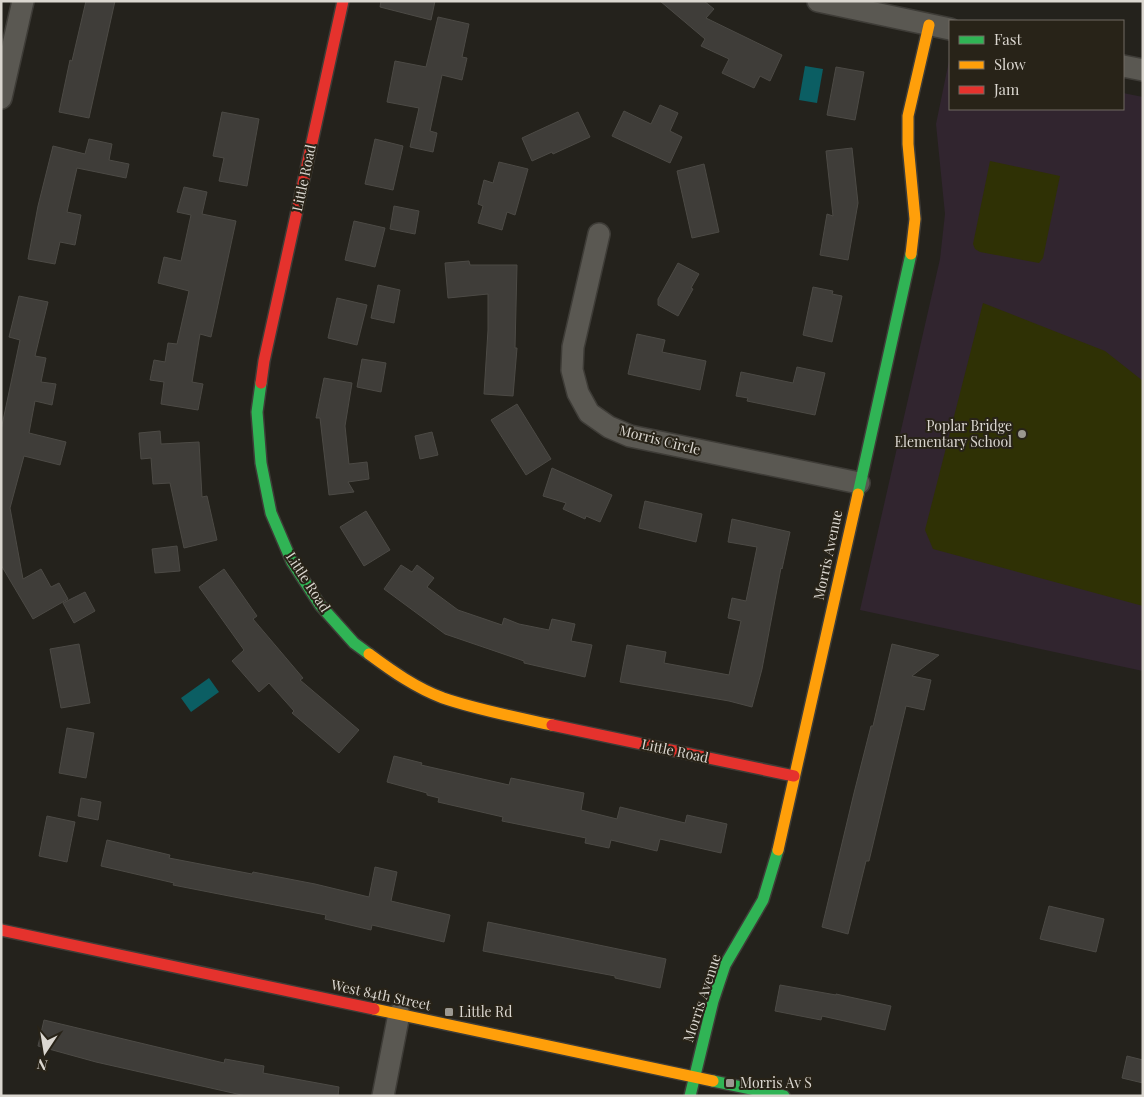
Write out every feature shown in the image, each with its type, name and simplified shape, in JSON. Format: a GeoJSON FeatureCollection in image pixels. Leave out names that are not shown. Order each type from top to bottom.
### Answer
{"type":"FeatureCollection","features":[{"type":"Feature","properties":{"kind":"street"},"geometry":{"type":"LineString","coordinates":[[1,98],[23,1]]}},
{"type":"Feature","properties":{"kind":"street","name":"Little Road"},"geometry":{"type":"LineString","coordinates":[[344,1],[264,361],[257,412],[261,463],[271,513],[292,562],[320,605],[354,643],[395,673],[441,697],[491,712],[794,776]]}},
{"type":"Feature","properties":{"kind":"street"},"geometry":{"type":"LineString","coordinates":[[818,1],[949,29]]}},
{"type":"Feature","properties":{"kind":"street","name":"Morris Avenue"},"geometry":{"type":"LineString","coordinates":[[690,1096],[713,1001],[725,965],[764,900],[775,865],[910,260],[915,218],[908,144],[908,116],[928,25]]}},
{"type":"Feature","properties":{"kind":"street"},"geometry":{"type":"LineString","coordinates":[[1124,66],[1143,70]]}},
{"type":"Feature","properties":{"kind":"street","name":"Morris Circle"},"geometry":{"type":"LineString","coordinates":[[599,234],[573,346],[572,370],[578,393],[589,412],[609,427],[630,436],[859,483]]}},
{"type":"Feature","properties":{"kind":"street","name":"West 84th Street"},"geometry":{"type":"LineString","coordinates":[[1,930],[784,1096]]}},
{"type":"Feature","properties":{"kind":"street"},"geometry":{"type":"LineString","coordinates":[[383,1096],[399,1014]]}},
{"type":"Feature","properties":{"kind":"shaded area","name":"Poplar Bridge Elementary School"},"geometry":{"type":"Polygon","coordinates":[[[949,61],[949,110],[1124,110],[1124,93],[1143,97],[1143,671],[860,610],[940,259],[945,214],[936,124],[949,61]]]}},
{"type":"Feature","properties":{"kind":"shaded area"},"geometry":{"type":"Polygon","coordinates":[[[990,161],[1060,176],[1043,258],[1039,263],[980,252],[975,249],[973,244],[990,161]]]}},
{"type":"Feature","properties":{"kind":"shaded area"},"geometry":{"type":"Polygon","coordinates":[[[983,303],[1105,351],[1143,381],[1143,606],[933,549],[925,530],[983,303]]]}},
{"type":"Feature","properties":{"kind":"water"},"geometry":{"type":"Polygon","coordinates":[[[805,66],[823,69],[817,103],[799,100],[805,66]]]}},
{"type":"Feature","properties":{"kind":"water"},"geometry":{"type":"Polygon","coordinates":[[[209,678],[219,692],[191,712],[181,698],[209,678]]]}},
{"type":"Feature","properties":{"kind":"building"},"geometry":{"type":"Polygon","coordinates":[[[86,1],[115,1],[89,118],[59,112],[70,60],[72,61],[86,1]]]}},
{"type":"Feature","properties":{"kind":"building"},"geometry":{"type":"Polygon","coordinates":[[[381,1],[435,1],[431,20],[380,7],[381,1]]]}},
{"type":"Feature","properties":{"kind":"building"},"geometry":{"type":"Polygon","coordinates":[[[660,1],[704,1],[714,9],[706,18],[782,55],[770,81],[760,76],[754,88],[722,73],[729,59],[701,46],[705,39],[660,1]]]}},
{"type":"Feature","properties":{"kind":"building"},"geometry":{"type":"Polygon","coordinates":[[[438,17],[469,24],[462,57],[467,58],[462,80],[442,75],[430,131],[437,133],[433,152],[410,147],[419,108],[387,102],[395,61],[426,67],[438,17]]]}},
{"type":"Feature","properties":{"kind":"building"},"geometry":{"type":"Polygon","coordinates":[[[836,67],[864,72],[855,120],[827,115],[836,67]]]}},
{"type":"Feature","properties":{"kind":"building"},"geometry":{"type":"Polygon","coordinates":[[[660,105],[678,113],[670,131],[682,137],[670,163],[612,136],[624,111],[651,124],[660,105]]]}},
{"type":"Feature","properties":{"kind":"building"},"geometry":{"type":"Polygon","coordinates":[[[222,112],[259,119],[247,186],[219,181],[224,158],[213,156],[222,112]]]}},
{"type":"Feature","properties":{"kind":"building"},"geometry":{"type":"Polygon","coordinates":[[[578,112],[590,137],[553,154],[552,152],[532,161],[522,138],[578,112]]]}},
{"type":"Feature","properties":{"kind":"building"},"geometry":{"type":"Polygon","coordinates":[[[89,139],[112,144],[109,160],[129,164],[126,178],[77,168],[67,212],[81,215],[75,245],[60,242],[55,264],[28,259],[38,206],[53,146],[85,154],[89,139]]]}},
{"type":"Feature","properties":{"kind":"building"},"geometry":{"type":"Polygon","coordinates":[[[375,139],[403,146],[393,190],[365,184],[375,139]]]}},
{"type":"Feature","properties":{"kind":"building"},"geometry":{"type":"Polygon","coordinates":[[[852,148],[858,203],[848,260],[820,255],[827,214],[833,216],[826,151],[852,148]]]}},
{"type":"Feature","properties":{"kind":"building"},"geometry":{"type":"Polygon","coordinates":[[[499,162],[528,169],[515,215],[507,212],[502,230],[478,223],[483,206],[478,204],[484,180],[493,183],[499,162]]]}},
{"type":"Feature","properties":{"kind":"building"},"geometry":{"type":"Polygon","coordinates":[[[704,164],[719,232],[692,238],[677,171],[704,164]]]}},
{"type":"Feature","properties":{"kind":"building"},"geometry":{"type":"Polygon","coordinates":[[[184,187],[207,192],[202,214],[236,221],[211,337],[200,334],[192,382],[203,384],[198,410],[161,404],[164,382],[150,380],[154,360],[165,362],[168,343],[177,344],[189,291],[158,283],[164,257],[181,261],[191,215],[177,212],[184,187]]]}},
{"type":"Feature","properties":{"kind":"building"},"geometry":{"type":"Polygon","coordinates":[[[394,206],[419,211],[415,234],[390,229],[394,206]]]}},
{"type":"Feature","properties":{"kind":"building"},"geometry":{"type":"Polygon","coordinates":[[[354,221],[385,228],[375,267],[345,260],[354,221]]]}},
{"type":"Feature","properties":{"kind":"building"},"geometry":{"type":"Polygon","coordinates":[[[469,261],[470,265],[517,265],[515,348],[517,348],[513,396],[484,394],[488,294],[448,298],[445,263],[469,261]]]}},
{"type":"Feature","properties":{"kind":"building"},"geometry":{"type":"Polygon","coordinates":[[[678,263],[699,274],[678,316],[658,305],[658,299],[678,263]]]}},
{"type":"Feature","properties":{"kind":"building"},"geometry":{"type":"Polygon","coordinates":[[[378,285],[400,290],[394,323],[371,318],[378,285]]]}},
{"type":"Feature","properties":{"kind":"building"},"geometry":{"type":"Polygon","coordinates":[[[813,287],[833,291],[832,294],[842,296],[832,342],[803,335],[813,287]]]}},
{"type":"Feature","properties":{"kind":"building"},"geometry":{"type":"Polygon","coordinates":[[[19,296],[48,302],[35,356],[46,358],[41,382],[56,384],[52,405],[35,401],[29,433],[66,442],[60,465],[24,456],[10,508],[23,579],[41,569],[51,587],[59,583],[68,599],[33,619],[1,565],[1,430],[20,340],[9,337],[19,296]]]}},
{"type":"Feature","properties":{"kind":"building"},"geometry":{"type":"Polygon","coordinates":[[[337,298],[367,305],[357,345],[328,338],[337,298]]]}},
{"type":"Feature","properties":{"kind":"building"},"geometry":{"type":"Polygon","coordinates":[[[637,334],[665,340],[662,352],[706,361],[700,390],[628,374],[637,334]]]}},
{"type":"Feature","properties":{"kind":"building"},"geometry":{"type":"Polygon","coordinates":[[[362,359],[386,363],[381,392],[357,387],[362,359]]]}},
{"type":"Feature","properties":{"kind":"building"},"geometry":{"type":"Polygon","coordinates":[[[797,367],[825,373],[815,415],[747,401],[748,398],[736,396],[741,372],[793,383],[797,367]]]}},
{"type":"Feature","properties":{"kind":"building"},"geometry":{"type":"Polygon","coordinates":[[[324,378],[352,383],[345,426],[349,464],[367,462],[369,479],[348,482],[354,492],[329,495],[320,418],[316,418],[324,378]]]}},
{"type":"Feature","properties":{"kind":"building"},"geometry":{"type":"Polygon","coordinates":[[[517,404],[551,459],[526,475],[491,420],[517,404]]]}},
{"type":"Feature","properties":{"kind":"building"},"geometry":{"type":"Polygon","coordinates":[[[160,431],[161,444],[199,442],[202,497],[207,496],[217,540],[184,548],[170,483],[153,484],[151,458],[141,459],[139,433],[160,431]]]}},
{"type":"Feature","properties":{"kind":"building"},"geometry":{"type":"Polygon","coordinates":[[[432,432],[438,455],[420,459],[415,436],[432,432]]]}},
{"type":"Feature","properties":{"kind":"building"},"geometry":{"type":"Polygon","coordinates":[[[552,468],[612,495],[600,522],[586,516],[585,519],[563,509],[566,503],[543,496],[552,468]]]}},
{"type":"Feature","properties":{"kind":"building"},"geometry":{"type":"Polygon","coordinates":[[[645,501],[702,514],[696,542],[639,528],[645,501]]]}},
{"type":"Feature","properties":{"kind":"building"},"geometry":{"type":"Polygon","coordinates":[[[366,511],[390,550],[364,566],[340,527],[366,511]]]}},
{"type":"Feature","properties":{"kind":"building"},"geometry":{"type":"Polygon","coordinates":[[[732,519],[790,532],[781,568],[762,669],[752,707],[729,701],[620,682],[627,645],[666,652],[664,663],[729,675],[741,621],[728,618],[732,598],[746,601],[757,547],[728,542],[732,519]]]}},
{"type":"Feature","properties":{"kind":"building"},"geometry":{"type":"Polygon","coordinates":[[[177,546],[180,571],[155,573],[152,549],[177,546]]]}},
{"type":"Feature","properties":{"kind":"building"},"geometry":{"type":"Polygon","coordinates":[[[401,565],[412,572],[417,565],[434,578],[427,587],[458,610],[502,625],[504,618],[519,624],[549,630],[552,619],[575,624],[571,641],[592,645],[585,677],[524,663],[524,661],[445,634],[384,589],[401,565]]]}},
{"type":"Feature","properties":{"kind":"building"},"geometry":{"type":"Polygon","coordinates":[[[224,569],[257,616],[253,619],[303,678],[300,680],[359,730],[339,753],[292,713],[294,711],[269,683],[259,692],[232,661],[244,650],[199,587],[224,569]]]}},
{"type":"Feature","properties":{"kind":"building"},"geometry":{"type":"Polygon","coordinates":[[[85,592],[95,611],[74,623],[63,603],[85,592]]]}},
{"type":"Feature","properties":{"kind":"building"},"geometry":{"type":"Polygon","coordinates":[[[79,644],[90,703],[61,708],[50,649],[79,644]]]}},
{"type":"Feature","properties":{"kind":"building"},"geometry":{"type":"Polygon","coordinates":[[[892,644],[939,655],[912,676],[931,680],[924,710],[906,706],[869,861],[866,861],[848,934],[822,927],[892,644]]]}},
{"type":"Feature","properties":{"kind":"building"},"geometry":{"type":"Polygon","coordinates":[[[67,728],[94,733],[86,778],[59,773],[67,728]]]}},
{"type":"Feature","properties":{"kind":"building"},"geometry":{"type":"Polygon","coordinates":[[[394,756],[422,763],[421,765],[509,785],[511,778],[584,793],[581,810],[617,819],[620,807],[685,823],[687,815],[727,824],[721,853],[660,839],[657,851],[611,840],[609,848],[585,843],[586,838],[502,821],[503,817],[438,802],[439,798],[427,795],[427,793],[387,782],[394,756]]]}},
{"type":"Feature","properties":{"kind":"building"},"geometry":{"type":"Polygon","coordinates":[[[81,798],[101,802],[98,820],[78,816],[81,798]]]}},
{"type":"Feature","properties":{"kind":"building"},"geometry":{"type":"Polygon","coordinates":[[[47,816],[75,822],[67,862],[39,856],[47,816]]]}},
{"type":"Feature","properties":{"kind":"building"},"geometry":{"type":"Polygon","coordinates":[[[107,840],[170,855],[169,858],[315,884],[369,897],[375,867],[397,872],[391,901],[450,915],[444,942],[372,925],[371,930],[325,919],[326,915],[173,885],[174,883],[101,866],[107,840]]]}},
{"type":"Feature","properties":{"kind":"building"},"geometry":{"type":"Polygon","coordinates":[[[1049,906],[1104,919],[1096,952],[1040,939],[1049,906]]]}},
{"type":"Feature","properties":{"kind":"building"},"geometry":{"type":"Polygon","coordinates":[[[488,922],[666,959],[660,988],[615,978],[615,976],[483,951],[488,922]]]}},
{"type":"Feature","properties":{"kind":"building"},"geometry":{"type":"Polygon","coordinates":[[[780,985],[836,994],[891,1006],[885,1030],[822,1016],[821,1020],[775,1011],[780,985]]]}},
{"type":"Feature","properties":{"kind":"building"},"geometry":{"type":"Polygon","coordinates":[[[44,1020],[224,1063],[225,1059],[264,1066],[263,1073],[339,1087],[338,1096],[246,1096],[96,1062],[38,1046],[44,1020]]]}},
{"type":"Feature","properties":{"kind":"building"},"geometry":{"type":"Polygon","coordinates":[[[1127,1056],[1143,1060],[1143,1083],[1122,1078],[1127,1056]]]}},
{"type":"Feature","properties":{"kind":"traffic: fast"},"geometry":{"type":"LineString","coordinates":[[858,494],[911,254]]}},
{"type":"Feature","properties":{"kind":"traffic: fast"},"geometry":{"type":"LineString","coordinates":[[261,383],[257,412],[261,463],[271,513],[292,562],[320,605],[354,643],[369,654]]}},
{"type":"Feature","properties":{"kind":"traffic: fast"},"geometry":{"type":"LineString","coordinates":[[690,1096],[713,1001],[725,965],[763,900],[778,850]]}},
{"type":"Feature","properties":{"kind":"traffic: fast"},"geometry":{"type":"LineString","coordinates":[[713,1081],[784,1096]]}},
{"type":"Feature","properties":{"kind":"traffic: slow"},"geometry":{"type":"LineString","coordinates":[[911,254],[915,219],[908,144],[908,116],[929,25]]}},
{"type":"Feature","properties":{"kind":"traffic: slow"},"geometry":{"type":"LineString","coordinates":[[778,850],[858,494]]}},
{"type":"Feature","properties":{"kind":"traffic: slow"},"geometry":{"type":"LineString","coordinates":[[369,654],[395,673],[443,698],[483,710],[552,725]]}},
{"type":"Feature","properties":{"kind":"traffic: slow"},"geometry":{"type":"LineString","coordinates":[[374,1009],[713,1081]]}},
{"type":"Feature","properties":{"kind":"traffic: jam"},"geometry":{"type":"LineString","coordinates":[[261,383],[264,361],[343,1]]}},
{"type":"Feature","properties":{"kind":"traffic: jam"},"geometry":{"type":"LineString","coordinates":[[552,725],[794,776]]}},
{"type":"Feature","properties":{"kind":"traffic: jam"},"geometry":{"type":"LineString","coordinates":[[1,930],[374,1009]]}},
{"type":"Feature","properties":{"kind":"place","name":"Poplar Bridge Elementary School"},"geometry":{"type":"Point","coordinates":[1022,434]}},
{"type":"Feature","properties":{"kind":"place","name":"Little Rd"},"geometry":{"type":"Point","coordinates":[449,1012]}},
{"type":"Feature","properties":{"kind":"place","name":"Morris Av S"},"geometry":{"type":"Point","coordinates":[730,1083]}}]}
